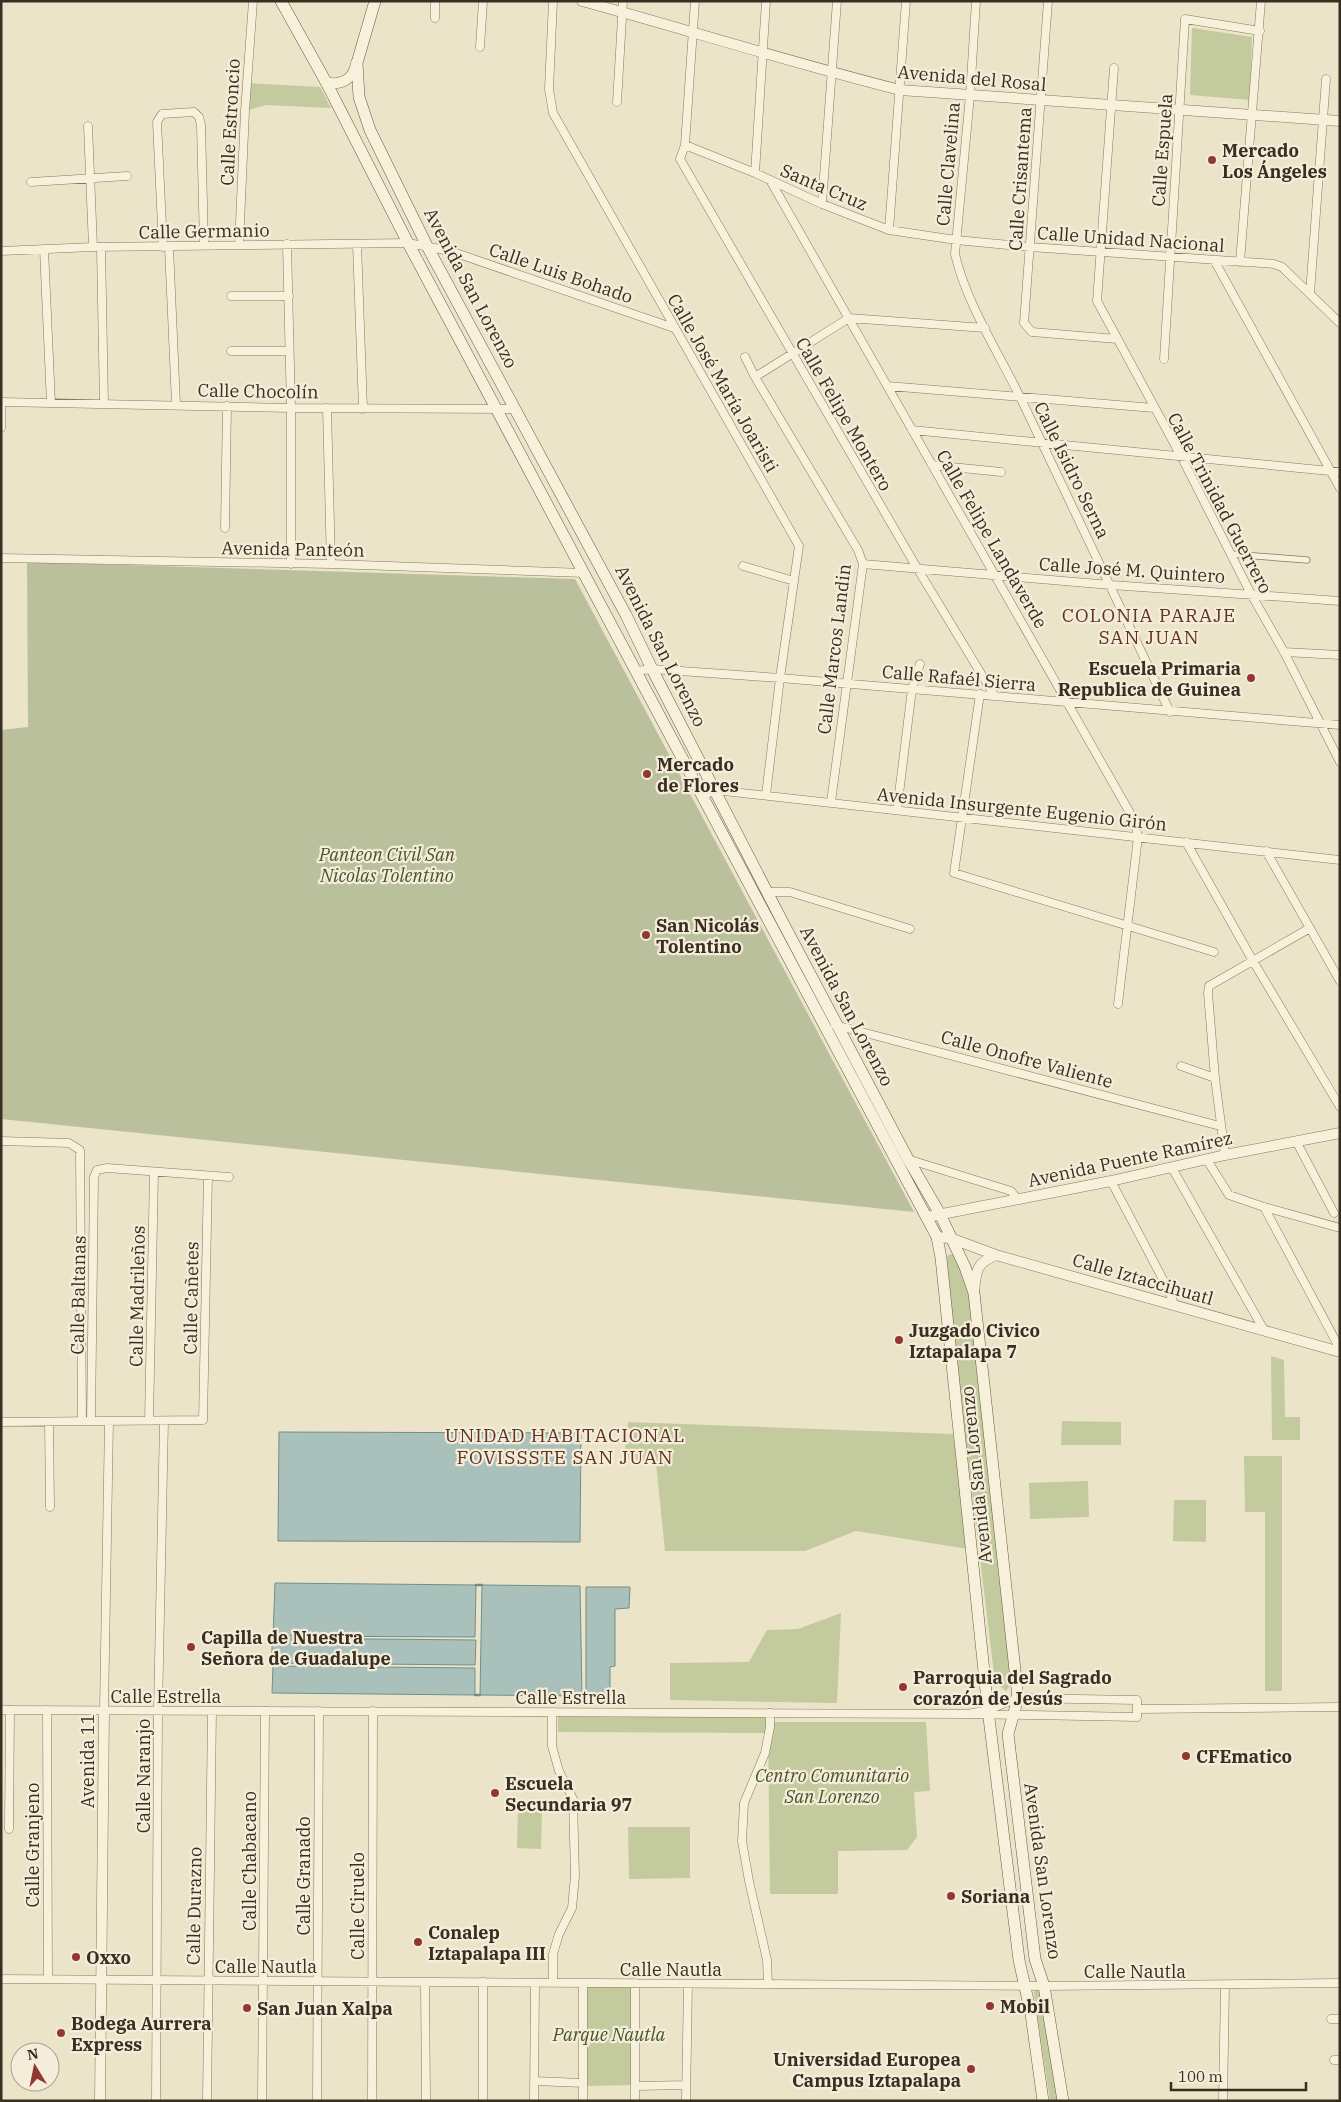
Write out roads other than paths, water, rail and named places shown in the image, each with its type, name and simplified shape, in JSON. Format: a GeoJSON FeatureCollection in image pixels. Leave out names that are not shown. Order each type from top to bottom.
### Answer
{"type":"FeatureCollection","features":[{"type":"Feature","properties":{"kind":"main road","name":"Avenida San Lorenzo"},"geometry":{"type":"LineString","coordinates":[[280,1],[326,82],[474,368],[703,796],[832,1027],[903,1161],[937,1237],[941,1258],[988,1713],[1019,1960],[1044,2101]]}},
{"type":"Feature","properties":{"kind":"main road","name":"Avenida San Lorenzo"},"geometry":{"type":"LineString","coordinates":[[374,1],[356,62],[359,97],[370,130],[427,246],[626,614],[652,669],[767,892],[832,1027]]}},
{"type":"Feature","properties":{"kind":"main road","name":"Avenida San Lorenzo"},"geometry":{"type":"LineString","coordinates":[[903,1161],[940,1214],[965,1267],[974,1293],[1018,1698],[1008,1734],[1009,1744],[1035,1959],[1044,1986],[1063,2101]]}},
{"type":"Feature","properties":{"kind":"street","name":"Calle Estroncio"},"geometry":{"type":"LineString","coordinates":[[239,245],[245,111],[253,1]]}},
{"type":"Feature","properties":{"kind":"street"},"geometry":{"type":"LineString","coordinates":[[434,18],[435,1]]}},
{"type":"Feature","properties":{"kind":"street"},"geometry":{"type":"LineString","coordinates":[[480,47],[483,1]]}},
{"type":"Feature","properties":{"kind":"street","name":"Calle José María Joaristi"},"geometry":{"type":"LineString","coordinates":[[553,1],[549,89],[553,113],[799,546],[766,795]]}},
{"type":"Feature","properties":{"kind":"street","name":"Avenida del Rosal"},"geometry":{"type":"LineString","coordinates":[[582,1],[692,31],[762,53],[900,90],[1340,121]]}},
{"type":"Feature","properties":{"kind":"street"},"geometry":{"type":"LineString","coordinates":[[617,102],[623,1]]}},
{"type":"Feature","properties":{"kind":"street","name":"Calle Felipe Montero"},"geometry":{"type":"LineString","coordinates":[[695,1],[685,145],[680,159],[917,568],[994,696]]}},
{"type":"Feature","properties":{"kind":"street"},"geometry":{"type":"LineString","coordinates":[[755,173],[766,1]]}},
{"type":"Feature","properties":{"kind":"street"},"geometry":{"type":"LineString","coordinates":[[822,204],[837,1]]}},
{"type":"Feature","properties":{"kind":"street"},"geometry":{"type":"LineString","coordinates":[[889,230],[906,1]]}},
{"type":"Feature","properties":{"kind":"street","name":"Calle Clavelina"},"geometry":{"type":"LineString","coordinates":[[956,240],[970,96],[976,1]]}},
{"type":"Feature","properties":{"kind":"street","name":"Calle Crisantema"},"geometry":{"type":"LineString","coordinates":[[1048,1],[1024,323],[1027,329],[1032,332],[1117,339]]}},
{"type":"Feature","properties":{"kind":"street"},"geometry":{"type":"LineString","coordinates":[[1240,262],[1261,1]]}},
{"type":"Feature","properties":{"kind":"street","name":"Calle Espuela"},"geometry":{"type":"LineString","coordinates":[[1164,359],[1181,110],[1185,18],[1260,31]]}},
{"type":"Feature","properties":{"kind":"street"},"geometry":{"type":"LineString","coordinates":[[326,82],[336,84],[346,80],[354,71],[356,62]]}},
{"type":"Feature","properties":{"kind":"street","name":"Calle Trinidad Guerrero"},"geometry":{"type":"LineString","coordinates":[[1114,68],[1097,301],[1181,456],[1230,554],[1284,652],[1340,762]]}},
{"type":"Feature","properties":{"kind":"street"},"geometry":{"type":"LineString","coordinates":[[1326,79],[1310,294],[1340,323]]}},
{"type":"Feature","properties":{"kind":"street"},"geometry":{"type":"LineString","coordinates":[[176,404],[157,122],[162,114],[194,112],[199,117],[201,125],[204,245]]}},
{"type":"Feature","properties":{"kind":"street"},"geometry":{"type":"LineString","coordinates":[[88,126],[90,178],[97,247],[104,404]]}},
{"type":"Feature","properties":{"kind":"street","name":"Santa Cruz"},"geometry":{"type":"LineString","coordinates":[[685,145],[755,173],[822,204],[889,230],[956,240]]}},
{"type":"Feature","properties":{"kind":"street"},"geometry":{"type":"LineString","coordinates":[[30,182],[127,176]]}},
{"type":"Feature","properties":{"kind":"street","name":"Calle Felipe Landaverde"},"geometry":{"type":"LineString","coordinates":[[770,180],[1134,820],[1138,837],[1118,1004]]}},
{"type":"Feature","properties":{"kind":"street","name":"Calle Unidad Nacional"},"geometry":{"type":"LineString","coordinates":[[956,240],[1274,264],[1282,267],[1310,294]]}},
{"type":"Feature","properties":{"kind":"street","name":"Calle Isidro Serna"},"geometry":{"type":"LineString","coordinates":[[956,240],[955,254],[958,269],[1111,585],[1170,712]]}},
{"type":"Feature","properties":{"kind":"street","name":"Calle Germanio"},"geometry":{"type":"LineString","coordinates":[[1,250],[204,245],[408,243]]}},
{"type":"Feature","properties":{"kind":"street","name":"Calle Luis Bohado"},"geometry":{"type":"LineString","coordinates":[[408,243],[450,251],[674,328]]}},
{"type":"Feature","properties":{"kind":"street"},"geometry":{"type":"LineString","coordinates":[[287,244],[291,408],[290,564]]}},
{"type":"Feature","properties":{"kind":"street"},"geometry":{"type":"LineString","coordinates":[[357,244],[363,409]]}},
{"type":"Feature","properties":{"kind":"street"},"geometry":{"type":"LineString","coordinates":[[44,249],[51,403]]}},
{"type":"Feature","properties":{"kind":"street"},"geometry":{"type":"LineString","coordinates":[[1214,260],[1340,488]]}},
{"type":"Feature","properties":{"kind":"street"},"geometry":{"type":"LineString","coordinates":[[231,296],[289,296]]}},
{"type":"Feature","properties":{"kind":"street"},"geometry":{"type":"LineString","coordinates":[[755,377],[849,318],[985,328]]}},
{"type":"Feature","properties":{"kind":"street"},"geometry":{"type":"LineString","coordinates":[[231,351],[290,351]]}},
{"type":"Feature","properties":{"kind":"street","name":"Calle Marcos Landin"},"geometry":{"type":"LineString","coordinates":[[745,357],[858,550],[862,564],[831,802]]}},
{"type":"Feature","properties":{"kind":"street"},"geometry":{"type":"LineString","coordinates":[[474,368],[489,361]]}},
{"type":"Feature","properties":{"kind":"street"},"geometry":{"type":"LineString","coordinates":[[888,386],[1154,408]]}},
{"type":"Feature","properties":{"kind":"street"},"geometry":{"type":"LineString","coordinates":[[1,402],[1,428]]}},
{"type":"Feature","properties":{"kind":"street","name":"Calle Chocolín"},"geometry":{"type":"LineString","coordinates":[[1,402],[363,409],[515,409]]}},
{"type":"Feature","properties":{"kind":"street"},"geometry":{"type":"LineString","coordinates":[[225,528],[227,406]]}},
{"type":"Feature","properties":{"kind":"street"},"geometry":{"type":"LineString","coordinates":[[327,408],[331,564]]}},
{"type":"Feature","properties":{"kind":"street"},"geometry":{"type":"LineString","coordinates":[[912,430],[1340,472]]}},
{"type":"Feature","properties":{"kind":"street"},"geometry":{"type":"LineString","coordinates":[[932,464],[1001,472]]}},
{"type":"Feature","properties":{"kind":"street"},"geometry":{"type":"LineString","coordinates":[[1230,554],[1308,560]]}},
{"type":"Feature","properties":{"kind":"street","name":"Avenida Panteón"},"geometry":{"type":"LineString","coordinates":[[1,558],[331,564],[584,573]]}},
{"type":"Feature","properties":{"kind":"street","name":"Calle José M. Quintero"},"geometry":{"type":"LineString","coordinates":[[862,564],[994,576],[1340,601]]}},
{"type":"Feature","properties":{"kind":"street"},"geometry":{"type":"LineString","coordinates":[[743,566],[794,581]]}},
{"type":"Feature","properties":{"kind":"street"},"geometry":{"type":"LineString","coordinates":[[1284,652],[1340,655]]}},
{"type":"Feature","properties":{"kind":"street"},"geometry":{"type":"LineString","coordinates":[[897,810],[912,689],[920,664]]}},
{"type":"Feature","properties":{"kind":"street","name":"Calle Rafaél Sierra"},"geometry":{"type":"LineString","coordinates":[[636,671],[652,669],[780,678],[1340,725]]}},
{"type":"Feature","properties":{"kind":"street"},"geometry":{"type":"LineString","coordinates":[[980,694],[954,873],[1214,952]]}},
{"type":"Feature","properties":{"kind":"street"},"geometry":{"type":"LineString","coordinates":[[703,796],[715,790]]}},
{"type":"Feature","properties":{"kind":"street","name":"Avenida Insurgente Eugenio Girón"},"geometry":{"type":"LineString","coordinates":[[715,790],[1340,860]]}},
{"type":"Feature","properties":{"kind":"street"},"geometry":{"type":"LineString","coordinates":[[1186,842],[1340,1107]]}},
{"type":"Feature","properties":{"kind":"street"},"geometry":{"type":"LineString","coordinates":[[1266,851],[1340,981]]}},
{"type":"Feature","properties":{"kind":"street"},"geometry":{"type":"LineString","coordinates":[[767,892],[790,892],[910,929]]}},
{"type":"Feature","properties":{"kind":"street"},"geometry":{"type":"LineString","coordinates":[[1225,1155],[1215,1078],[1209,986],[1310,928]]}},
{"type":"Feature","properties":{"kind":"street","name":"Calle Onofre Valiente"},"geometry":{"type":"LineString","coordinates":[[832,1027],[1220,1126]]}},
{"type":"Feature","properties":{"kind":"street"},"geometry":{"type":"LineString","coordinates":[[1181,1066],[1215,1078]]}},
{"type":"Feature","properties":{"kind":"street","name":"Avenida Puente Ramírez"},"geometry":{"type":"LineString","coordinates":[[927,1218],[1111,1182],[1225,1155],[1340,1133]]}},
{"type":"Feature","properties":{"kind":"street"},"geometry":{"type":"LineString","coordinates":[[1,1141],[69,1144],[80,1150],[82,1421]]}},
{"type":"Feature","properties":{"kind":"street"},"geometry":{"type":"LineString","coordinates":[[1296,1141],[1334,1214]]}},
{"type":"Feature","properties":{"kind":"street"},"geometry":{"type":"LineString","coordinates":[[1207,1160],[1229,1196],[1264,1208],[1340,1228]]}},
{"type":"Feature","properties":{"kind":"street"},"geometry":{"type":"LineString","coordinates":[[903,1161],[1011,1191],[1018,1200]]}},
{"type":"Feature","properties":{"kind":"street","name":"Calle Baltanas"},"geometry":{"type":"LineString","coordinates":[[91,1421],[94,1177],[97,1170],[107,1168],[154,1172]]}},
{"type":"Feature","properties":{"kind":"street"},"geometry":{"type":"LineString","coordinates":[[1172,1168],[1264,1330]]}},
{"type":"Feature","properties":{"kind":"street"},"geometry":{"type":"LineString","coordinates":[[154,1172],[229,1177]]}},
{"type":"Feature","properties":{"kind":"street","name":"Calle Madrileños"},"geometry":{"type":"LineString","coordinates":[[149,1421],[154,1172]]}},
{"type":"Feature","properties":{"kind":"street","name":"Calle Cañetes"},"geometry":{"type":"LineString","coordinates":[[164,1421],[203,1420],[208,1176]]}},
{"type":"Feature","properties":{"kind":"street"},"geometry":{"type":"LineString","coordinates":[[1111,1182],[1168,1289],[1174,1304]]}},
{"type":"Feature","properties":{"kind":"street"},"geometry":{"type":"LineString","coordinates":[[1264,1208],[1340,1351]]}},
{"type":"Feature","properties":{"kind":"street","name":"Calle Iztaccihuatl"},"geometry":{"type":"LineString","coordinates":[[937,1237],[950,1238],[996,1255],[1340,1351]]}},
{"type":"Feature","properties":{"kind":"street"},"geometry":{"type":"LineString","coordinates":[[974,1293],[978,1268],[984,1260],[996,1255]]}},
{"type":"Feature","properties":{"kind":"street","name":"Avenida 11"},"geometry":{"type":"LineString","coordinates":[[100,2101],[109,1421]]}},
{"type":"Feature","properties":{"kind":"street"},"geometry":{"type":"LineString","coordinates":[[1,1422],[164,1421]]}},
{"type":"Feature","properties":{"kind":"street","name":"Calle Naranjo"},"geometry":{"type":"LineString","coordinates":[[156,2101],[158,1710],[164,1421]]}},
{"type":"Feature","properties":{"kind":"street"},"geometry":{"type":"LineString","coordinates":[[50,1422],[50,1507]]}},
{"type":"Feature","properties":{"kind":"street","name":"Calle Estrella"},"geometry":{"type":"LineString","coordinates":[[988,1713],[1018,1698],[1137,1700],[1137,1713]]}},
{"type":"Feature","properties":{"kind":"street","name":"Calle Estrella"},"geometry":{"type":"LineString","coordinates":[[5,1710],[988,1713],[1012,1715],[1340,1707]]}},
{"type":"Feature","properties":{"kind":"street"},"geometry":{"type":"LineString","coordinates":[[5,1710],[9,1829]]}},
{"type":"Feature","properties":{"kind":"street","name":"Calle Granjeno"},"geometry":{"type":"LineString","coordinates":[[47,1710],[48,1979]]}},
{"type":"Feature","properties":{"kind":"street","name":"Calle Durazno"},"geometry":{"type":"LineString","coordinates":[[207,2101],[207,1980],[212,1711]]}},
{"type":"Feature","properties":{"kind":"street","name":"Calle Chabacano"},"geometry":{"type":"LineString","coordinates":[[262,2101],[265,1711]]}},
{"type":"Feature","properties":{"kind":"street","name":"Calle Granado"},"geometry":{"type":"LineString","coordinates":[[316,2101],[319,1711]]}},
{"type":"Feature","properties":{"kind":"street","name":"Calle Ciruelo"},"geometry":{"type":"LineString","coordinates":[[372,2101],[373,1712]]}},
{"type":"Feature","properties":{"kind":"street"},"geometry":{"type":"LineString","coordinates":[[552,1712],[552,1746],[558,1771],[572,1799],[575,1876],[572,1908],[559,1934],[553,1954],[553,1983]]}},
{"type":"Feature","properties":{"kind":"street"},"geometry":{"type":"LineString","coordinates":[[768,1984],[767,1960],[742,1841],[744,1802],[766,1753],[770,1713]]}},
{"type":"Feature","properties":{"kind":"street","name":"Calle Nautla"},"geometry":{"type":"LineString","coordinates":[[1,1979],[1025,1986],[1340,1984]]}},
{"type":"Feature","properties":{"kind":"street"},"geometry":{"type":"LineString","coordinates":[[425,1982],[426,2101]]}},
{"type":"Feature","properties":{"kind":"street"},"geometry":{"type":"LineString","coordinates":[[482,2101],[483,1982]]}},
{"type":"Feature","properties":{"kind":"street"},"geometry":{"type":"LineString","coordinates":[[534,2101],[535,1983]]}},
{"type":"Feature","properties":{"kind":"street"},"geometry":{"type":"LineString","coordinates":[[583,1983],[583,2101]]}},
{"type":"Feature","properties":{"kind":"street"},"geometry":{"type":"LineString","coordinates":[[635,1983],[636,2101]]}},
{"type":"Feature","properties":{"kind":"street"},"geometry":{"type":"LineString","coordinates":[[686,2101],[688,1984]]}},
{"type":"Feature","properties":{"kind":"street"},"geometry":{"type":"LineString","coordinates":[[1223,2101],[1224,1985]]}},
{"type":"Feature","properties":{"kind":"street"},"geometry":{"type":"LineString","coordinates":[[1331,2019],[1340,2019]]}},
{"type":"Feature","properties":{"kind":"street"},"geometry":{"type":"LineString","coordinates":[[535,2081],[583,2083]]}},
{"type":"Feature","properties":{"kind":"street"},"geometry":{"type":"LineString","coordinates":[[636,2086],[686,2085]]}},
{"type":"Feature","properties":{"kind":"water"},"geometry":{"type":"Polygon","coordinates":[[[279,1432],[581,1433],[580,1542],[278,1541],[279,1432]]]}},
{"type":"Feature","properties":{"kind":"water"},"geometry":{"type":"Polygon","coordinates":[[[275,1583],[476,1585],[475,1637],[273,1636],[275,1583]]]}},
{"type":"Feature","properties":{"kind":"water"},"geometry":{"type":"Polygon","coordinates":[[[482,1585],[580,1586],[582,1696],[480,1695],[482,1585]]]}},
{"type":"Feature","properties":{"kind":"water"},"geometry":{"type":"Polygon","coordinates":[[[586,1587],[630,1587],[629,1608],[615,1609],[615,1666],[610,1667],[610,1697],[586,1696],[586,1587]]]}},
{"type":"Feature","properties":{"kind":"water"},"geometry":{"type":"Polygon","coordinates":[[[272,1638],[476,1640],[475,1665],[272,1663],[272,1638]]]}},
{"type":"Feature","properties":{"kind":"water"},"geometry":{"type":"Polygon","coordinates":[[[273,1666],[475,1668],[475,1695],[272,1693],[273,1666]]]}},
{"type":"Feature","properties":{"kind":"waterway"},"geometry":{"type":"LineString","coordinates":[[476,1585],[482,1585]]}},
{"type":"Feature","properties":{"kind":"waterway"},"geometry":{"type":"LineString","coordinates":[[475,1695],[480,1695]]}},
{"type":"Feature","properties":{"kind":"place","name":"Mercado Los Ángeles"},"geometry":{"type":"Point","coordinates":[1212,160]}},
{"type":"Feature","properties":{"kind":"place","name":"Escuela Primaria Republica de Guinea"},"geometry":{"type":"Point","coordinates":[1251,678]}},
{"type":"Feature","properties":{"kind":"place","name":"Mercado de Flores"},"geometry":{"type":"Point","coordinates":[647,774]}},
{"type":"Feature","properties":{"kind":"place","name":"San Nicolás Tolentino"},"geometry":{"type":"Point","coordinates":[646,935]}},
{"type":"Feature","properties":{"kind":"place","name":"Juzgado Civico Iztapalapa 7"},"geometry":{"type":"Point","coordinates":[899,1340]}},
{"type":"Feature","properties":{"kind":"place","name":"Capilla de Nuestra Señora de Guadalupe"},"geometry":{"type":"Point","coordinates":[191,1647]}},
{"type":"Feature","properties":{"kind":"place","name":"Parroquia del Sagrado corazón de Jesús"},"geometry":{"type":"Point","coordinates":[903,1687]}},
{"type":"Feature","properties":{"kind":"place","name":"CFEmatico"},"geometry":{"type":"Point","coordinates":[1186,1756]}},
{"type":"Feature","properties":{"kind":"place","name":"Escuela Secundaria 97"},"geometry":{"type":"Point","coordinates":[495,1793]}},
{"type":"Feature","properties":{"kind":"place","name":"Soriana"},"geometry":{"type":"Point","coordinates":[951,1896]}},
{"type":"Feature","properties":{"kind":"place","name":"Conalep Iztapalapa III"},"geometry":{"type":"Point","coordinates":[418,1942]}},
{"type":"Feature","properties":{"kind":"place","name":"Oxxo"},"geometry":{"type":"Point","coordinates":[76,1957]}},
{"type":"Feature","properties":{"kind":"place","name":"Mobil"},"geometry":{"type":"Point","coordinates":[990,2006]}},
{"type":"Feature","properties":{"kind":"place","name":"San Juan Xalpa"},"geometry":{"type":"Point","coordinates":[247,2008]}},
{"type":"Feature","properties":{"kind":"place","name":"Bodega Aurrera Express"},"geometry":{"type":"Point","coordinates":[61,2033]}},
{"type":"Feature","properties":{"kind":"place","name":"Universidad Europea Campus Iztapalapa"},"geometry":{"type":"Point","coordinates":[971,2069]}},
{"type":"Feature","properties":{"kind":"district","name":"COLONIA PARAJE SAN JUAN"},"geometry":{"type":"Point","coordinates":[1149,626]}},
{"type":"Feature","properties":{"kind":"district","name":"UNIDAD HABITACIONAL FOVISSSTE SAN JUAN"},"geometry":{"type":"Point","coordinates":[565,1446]}},
{"type":"Feature","properties":{"kind":"park label","name":"Panteon Civil San Nicolas Tolentino"},"geometry":{"type":"Point","coordinates":[387,864]}},
{"type":"Feature","properties":{"kind":"park label","name":"Centro Comunitario San Lorenzo"},"geometry":{"type":"Point","coordinates":[832,1785]}},
{"type":"Feature","properties":{"kind":"park label","name":"Parque Nautla"},"geometry":{"type":"Point","coordinates":[609,2034]}}]}
